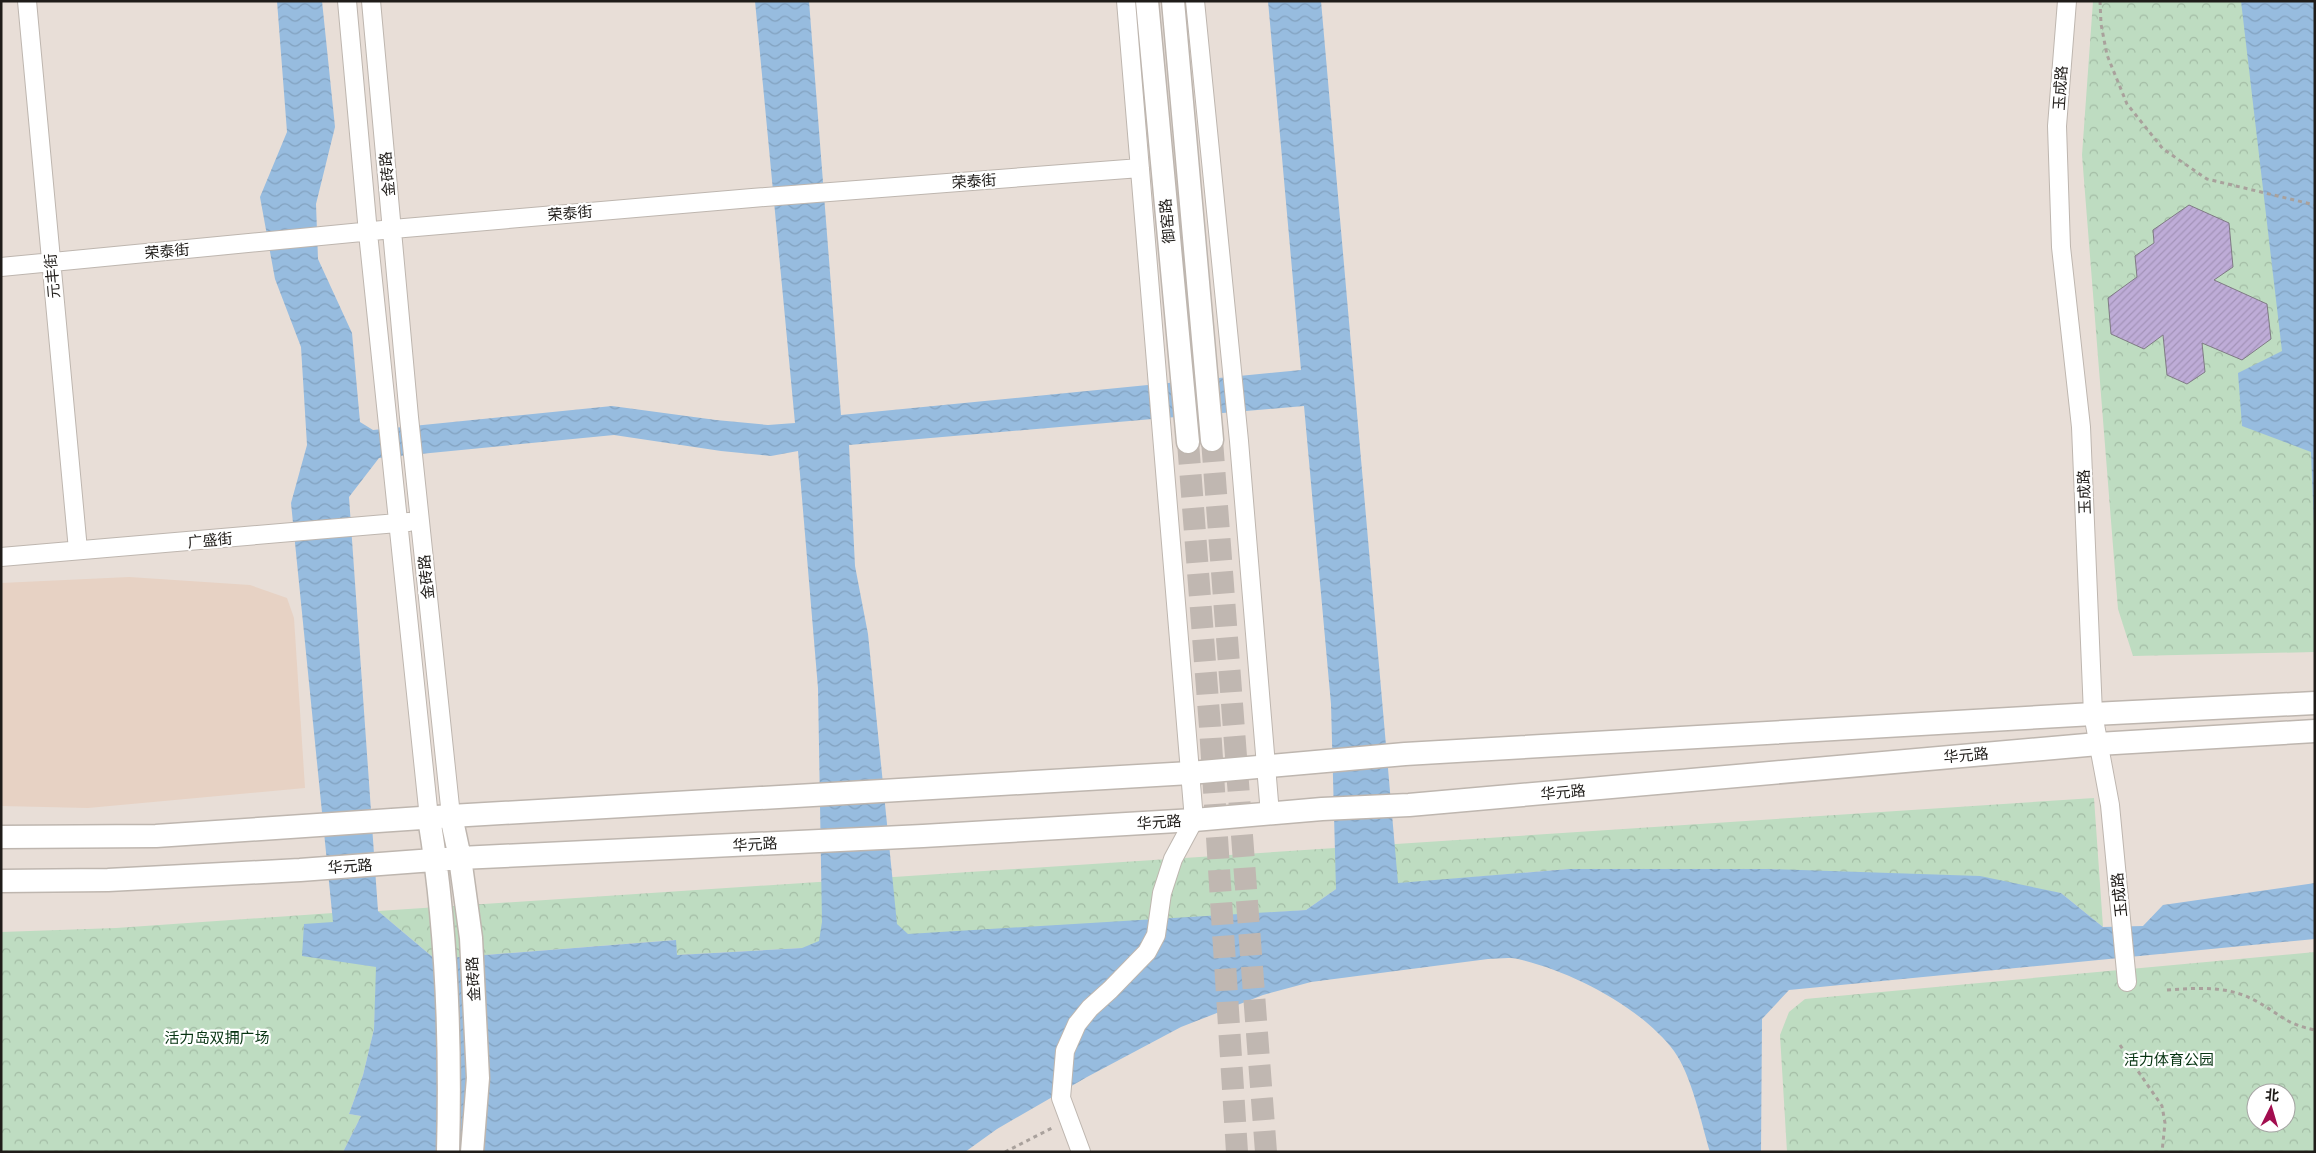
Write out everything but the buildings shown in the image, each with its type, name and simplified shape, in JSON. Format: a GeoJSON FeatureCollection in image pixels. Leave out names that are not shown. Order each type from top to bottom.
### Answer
{"type":"FeatureCollection","features":[{"type":"Feature","properties":{"kind":"main road","name":"御窑路"},"geometry":{"type":"LineString","coordinates":[[1147,1],[1188,442]]}},
{"type":"Feature","properties":{"kind":"main road","name":"御窑路"},"geometry":{"type":"LineString","coordinates":[[1173,1],[1212,440]]}},
{"type":"Feature","properties":{"kind":"main road"},"geometry":{"type":"LineString","coordinates":[[1,837],[156,836],[380,820],[1267,767],[1311,760],[1405,754],[2315,703]]}},
{"type":"Feature","properties":{"kind":"main road","name":"华元路"},"geometry":{"type":"LineString","coordinates":[[1,881],[108,880],[300,870],[460,858],[923,836],[1194,820],[1322,809],[1409,805],[2098,744],[2315,731]]}},
{"type":"Feature","properties":{"kind":"main road","name":"金砖路"},"geometry":{"type":"LineString","coordinates":[[451,816],[460,858],[471,938],[478,1078],[472,1152]]}},
{"type":"Feature","properties":{"kind":"main road","name":"金砖路"},"geometry":{"type":"LineString","coordinates":[[429,818],[436,860],[451,1062],[448,1152]]}},
{"type":"Feature","properties":{"kind":"street","name":"元丰街"},"geometry":{"type":"LineString","coordinates":[[27,1],[78,550]]}},
{"type":"Feature","properties":{"kind":"street","name":"金砖路"},"geometry":{"type":"LineString","coordinates":[[347,1],[368,233],[389,418],[429,818]]}},
{"type":"Feature","properties":{"kind":"street","name":"金砖路"},"geometry":{"type":"LineString","coordinates":[[371,1],[409,417],[451,816]]}},
{"type":"Feature","properties":{"kind":"street"},"geometry":{"type":"LineString","coordinates":[[1081,1152],[1060,1098],[1065,1051],[1077,1024],[1090,1008],[1148,952],[1156,935],[1162,893],[1173,859],[1194,820],[1126,1]]}},
{"type":"Feature","properties":{"kind":"street"},"geometry":{"type":"LineString","coordinates":[[1195,1],[1238,431],[1270,814]]}},
{"type":"Feature","properties":{"kind":"street","name":"玉成路"},"geometry":{"type":"LineString","coordinates":[[2067,1],[2058,126],[2061,238],[2081,426],[2093,714],[2110,805],[2127,982]]}},
{"type":"Feature","properties":{"kind":"street","name":"荣泰街"},"geometry":{"type":"LineString","coordinates":[[1,267],[368,233],[393,229],[752,198],[1140,168]]}},
{"type":"Feature","properties":{"kind":"street","name":"广盛街"},"geometry":{"type":"LineString","coordinates":[[1,557],[420,522]]}},
{"type":"Feature","properties":{"kind":"path"},"geometry":{"type":"LineString","coordinates":[[2100,1],[2101,24],[2107,55],[2127,104],[2163,149],[2207,179],[2315,205]]}},
{"type":"Feature","properties":{"kind":"path"},"geometry":{"type":"LineString","coordinates":[[2167,990],[2206,987],[2228,990],[2256,1001],[2283,1020],[2315,1030]]}},
{"type":"Feature","properties":{"kind":"path"},"geometry":{"type":"LineString","coordinates":[[2120,1045],[2162,1106],[2165,1123],[2162,1152]]}},
{"type":"Feature","properties":{"kind":"path"},"geometry":{"type":"LineString","coordinates":[[1005,1152],[1068,1120]]}},
{"type":"Feature","properties":{"kind":"shaded area"},"geometry":{"type":"Polygon","coordinates":[[[129,577],[250,585],[287,598],[294,618],[305,788],[88,808],[1,806],[1,583],[129,577]]]}},
{"type":"Feature","properties":{"kind":"green space"},"geometry":{"type":"Polygon","coordinates":[[[2093,1],[2315,1],[2315,652],[2133,656],[2118,609],[2082,155],[2093,1]]]}},
{"type":"Feature","properties":{"kind":"green space"},"geometry":{"type":"Polygon","coordinates":[[[2094,798],[2103,927],[2061,893],[1768,869],[1569,869],[1336,889],[1306,910],[802,948],[677,955],[675,940],[435,959],[378,911],[2094,798]]]}},
{"type":"Feature","properties":{"kind":"green space","name":"活力岛双拥广场"},"geometry":{"type":"Polygon","coordinates":[[[333,913],[333,923],[377,967],[374,1029],[363,1075],[349,1114],[361,1116],[343,1152],[1,1152],[1,932],[116,928],[333,913]]]}},
{"type":"Feature","properties":{"kind":"green space","name":"活力体育公园"},"geometry":{"type":"Polygon","coordinates":[[[2315,952],[2315,1152],[1787,1152],[1780,1035],[1789,1012],[1805,999],[2315,952]]]}},
{"type":"Feature","properties":{"kind":"water"},"geometry":{"type":"Polygon","coordinates":[[[277,1],[322,1],[335,127],[316,204],[318,259],[352,333],[360,422],[373,430],[612,406],[768,425],[795,423],[755,1],[809,1],[841,415],[1301,370],[1268,1],[1321,1],[1398,883],[1569,869],[1768,869],[1980,876],[2061,893],[2103,927],[2143,926],[2163,905],[2315,883],[2315,939],[1789,990],[1762,1019],[1761,1152],[1710,1152],[1695,1100],[1680,1061],[1660,1035],[1643,1020],[1604,993],[1582,982],[1539,965],[1507,958],[1311,982],[1263,995],[1181,1027],[1087,1077],[997,1129],[965,1152],[343,1152],[361,1116],[349,1114],[363,1075],[374,1029],[376,967],[302,956],[304,924],[333,922],[291,503],[307,445],[301,347],[275,279],[260,197],[287,132],[277,1]],[[1304,406],[849,445],[855,566],[868,634],[897,924],[908,934],[1306,910],[1336,889],[1331,704],[1304,406]],[[614,435],[379,458],[349,497],[378,911],[435,959],[676,940],[677,955],[802,948],[819,941],[822,922],[818,688],[798,451],[771,456],[721,451],[614,435]]]}},
{"type":"Feature","properties":{"kind":"water"},"geometry":{"type":"Polygon","coordinates":[[[2241,1],[2315,1],[2315,549],[2311,452],[2242,426],[2238,373],[2282,351],[2241,1]]]}},
{"type":"Feature","properties":{"kind":"tunnel"},"geometry":{"type":"LineString","coordinates":[[1212,440],[1266,1152]]}},
{"type":"Feature","properties":{"kind":"tunnel"},"geometry":{"type":"LineString","coordinates":[[1188,442],[1210,727],[1237,1152]]}}]}
